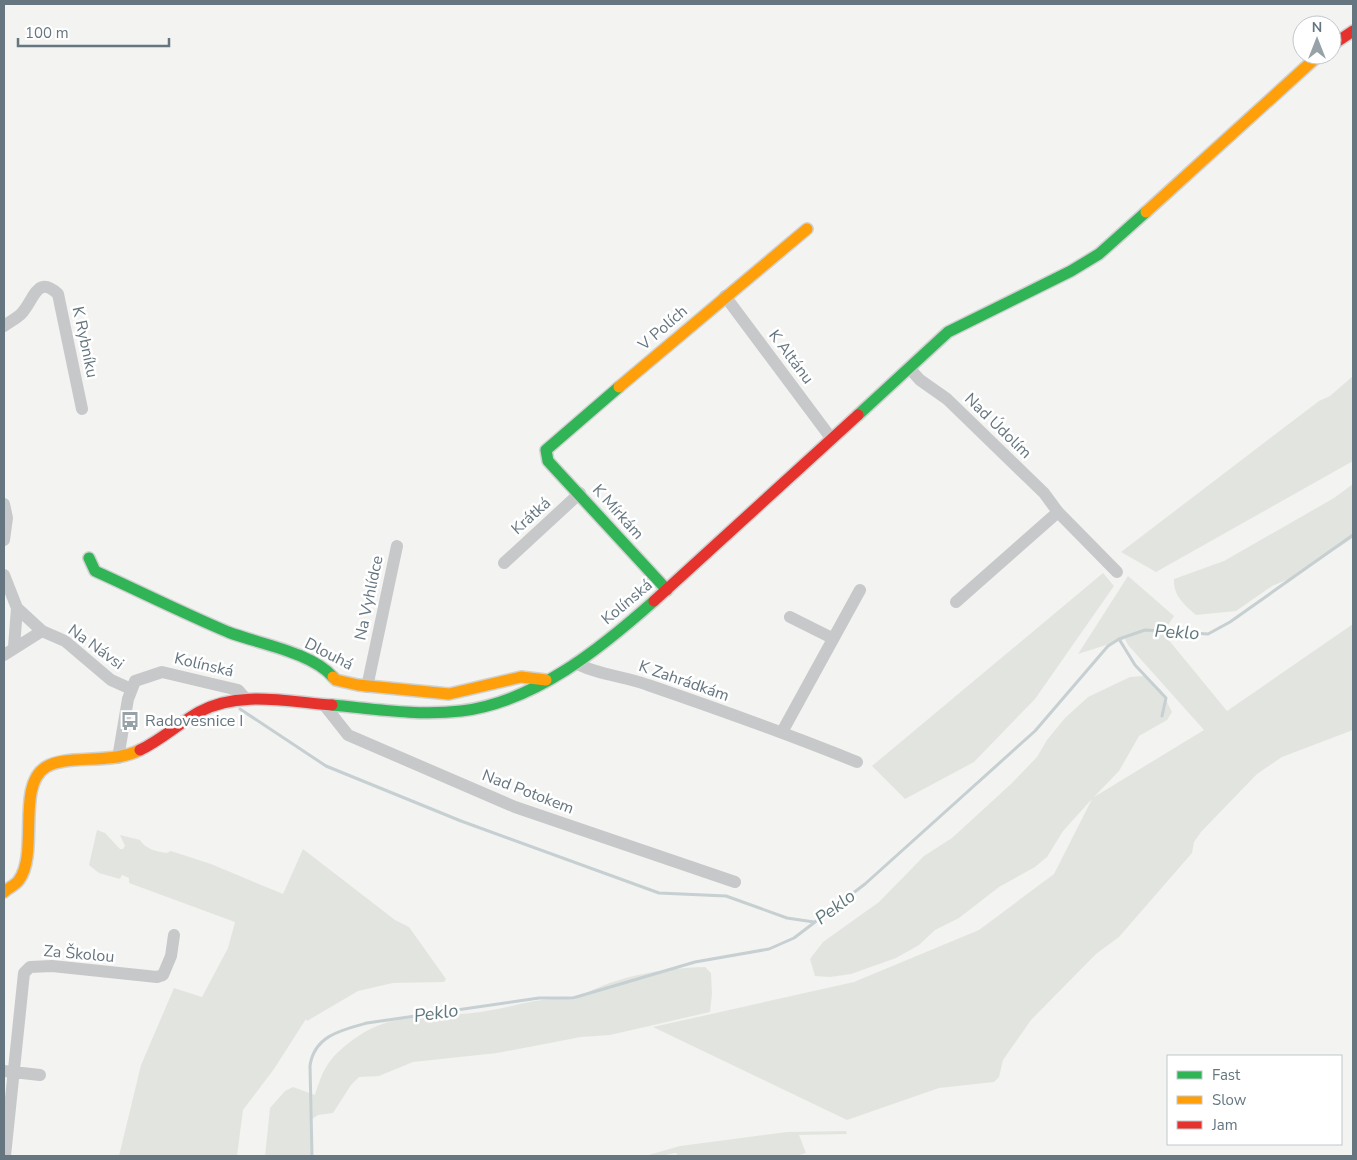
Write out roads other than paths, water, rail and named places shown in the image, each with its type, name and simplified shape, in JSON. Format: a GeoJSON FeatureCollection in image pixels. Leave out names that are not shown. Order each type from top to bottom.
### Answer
{"type":"FeatureCollection","features":[{"type":"Feature","properties":{"kind":"street"},"geometry":{"type":"LineString","coordinates":[[1342,38],[1353,31]]}},
{"type":"Feature","properties":{"kind":"street","name":"Kolínská"},"geometry":{"type":"LineString","coordinates":[[4,892],[19,880],[25,865],[33,782],[38,771],[50,764],[118,758],[135,752],[198,711],[220,701],[245,698],[420,713],[472,709],[507,698],[546,680],[575,662],[622,630],[668,590],[948,332],[1071,272],[1099,254],[1308,65]]}},
{"type":"Feature","properties":{"kind":"street","name":"V Polích"},"geometry":{"type":"LineString","coordinates":[[545,455],[546,450],[725,296],[807,229]]}},
{"type":"Feature","properties":{"kind":"street","name":"K Rybníku"},"geometry":{"type":"LineString","coordinates":[[4,326],[21,314],[37,290],[43,286],[50,287],[58,294],[82,410]]}},
{"type":"Feature","properties":{"kind":"street","name":"K Altánu"},"geometry":{"type":"LineString","coordinates":[[725,296],[831,438]]}},
{"type":"Feature","properties":{"kind":"street","name":"Nad Údolím"},"geometry":{"type":"LineString","coordinates":[[910,369],[920,380],[947,400],[1044,493],[1058,512],[1118,572]]}},
{"type":"Feature","properties":{"kind":"street","name":"K Mírkám"},"geometry":{"type":"LineString","coordinates":[[545,455],[548,461],[580,493],[668,590]]}},
{"type":"Feature","properties":{"kind":"street","name":"Krátká"},"geometry":{"type":"LineString","coordinates":[[504,563],[580,493]]}},
{"type":"Feature","properties":{"kind":"street"},"geometry":{"type":"LineString","coordinates":[[4,504],[7,518],[4,540]]}},
{"type":"Feature","properties":{"kind":"street"},"geometry":{"type":"LineString","coordinates":[[956,602],[1058,512]]}},
{"type":"Feature","properties":{"kind":"street","name":"Na Vyhlídce"},"geometry":{"type":"LineString","coordinates":[[367,687],[397,546]]}},
{"type":"Feature","properties":{"kind":"street","name":"Dlouhá"},"geometry":{"type":"LineString","coordinates":[[89,558],[95,571],[229,632],[290,653],[326,669],[336,680],[367,687],[449,694],[521,677],[546,680]]}},
{"type":"Feature","properties":{"kind":"street","name":"Na Návsi"},"geometry":{"type":"LineString","coordinates":[[4,575],[17,608],[42,631],[65,641],[111,680],[131,689]]}},
{"type":"Feature","properties":{"kind":"street"},"geometry":{"type":"LineString","coordinates":[[782,732],[860,590]]}},
{"type":"Feature","properties":{"kind":"street","name":"Na Návsi"},"geometry":{"type":"LineString","coordinates":[[4,655],[9,646],[17,608]]}},
{"type":"Feature","properties":{"kind":"street"},"geometry":{"type":"LineString","coordinates":[[790,617],[832,638]]}},
{"type":"Feature","properties":{"kind":"street","name":"Na Návsi"},"geometry":{"type":"LineString","coordinates":[[9,646],[42,631]]}},
{"type":"Feature","properties":{"kind":"street","name":"K Zahrádkám"},"geometry":{"type":"LineString","coordinates":[[575,662],[588,669],[642,683],[782,732],[857,762]]}},
{"type":"Feature","properties":{"kind":"street","name":"Kolínská"},"geometry":{"type":"LineString","coordinates":[[131,689],[135,681],[162,672],[238,690],[245,698]]}},
{"type":"Feature","properties":{"kind":"street"},"geometry":{"type":"LineString","coordinates":[[118,758],[118,745],[131,689]]}},
{"type":"Feature","properties":{"kind":"street","name":"Nad Potokem"},"geometry":{"type":"LineString","coordinates":[[325,706],[348,735],[506,804],[735,882]]}},
{"type":"Feature","properties":{"kind":"street","name":"Za Školou"},"geometry":{"type":"LineString","coordinates":[[5,1156],[8,1072],[24,973],[30,967],[52,966],[157,977],[163,975],[171,956],[174,935]]}},
{"type":"Feature","properties":{"kind":"street"},"geometry":{"type":"LineString","coordinates":[[8,1072],[40,1075]]}},
{"type":"Feature","properties":{"kind":"waterway","name":"Peklo"},"geometry":{"type":"LineString","coordinates":[[312,1156],[310,1066],[317,1048],[330,1036],[348,1028],[367,1023],[539,998],[573,998],[695,962],[769,949],[794,938],[865,884],[1035,731],[1108,646],[1119,639],[1145,630],[1208,634],[1230,622],[1353,535]]}},
{"type":"Feature","properties":{"kind":"waterway"},"geometry":{"type":"LineString","coordinates":[[1119,639],[1135,665],[1166,698],[1162,716]]}},
{"type":"Feature","properties":{"kind":"waterway"},"geometry":{"type":"LineString","coordinates":[[240,709],[326,766],[461,821],[659,893],[726,896],[787,918],[814,922]]}},
{"type":"Feature","properties":{"kind":"place","name":"Radovesnice I"},"geometry":{"type":"Point","coordinates":[130,721]}}]}
